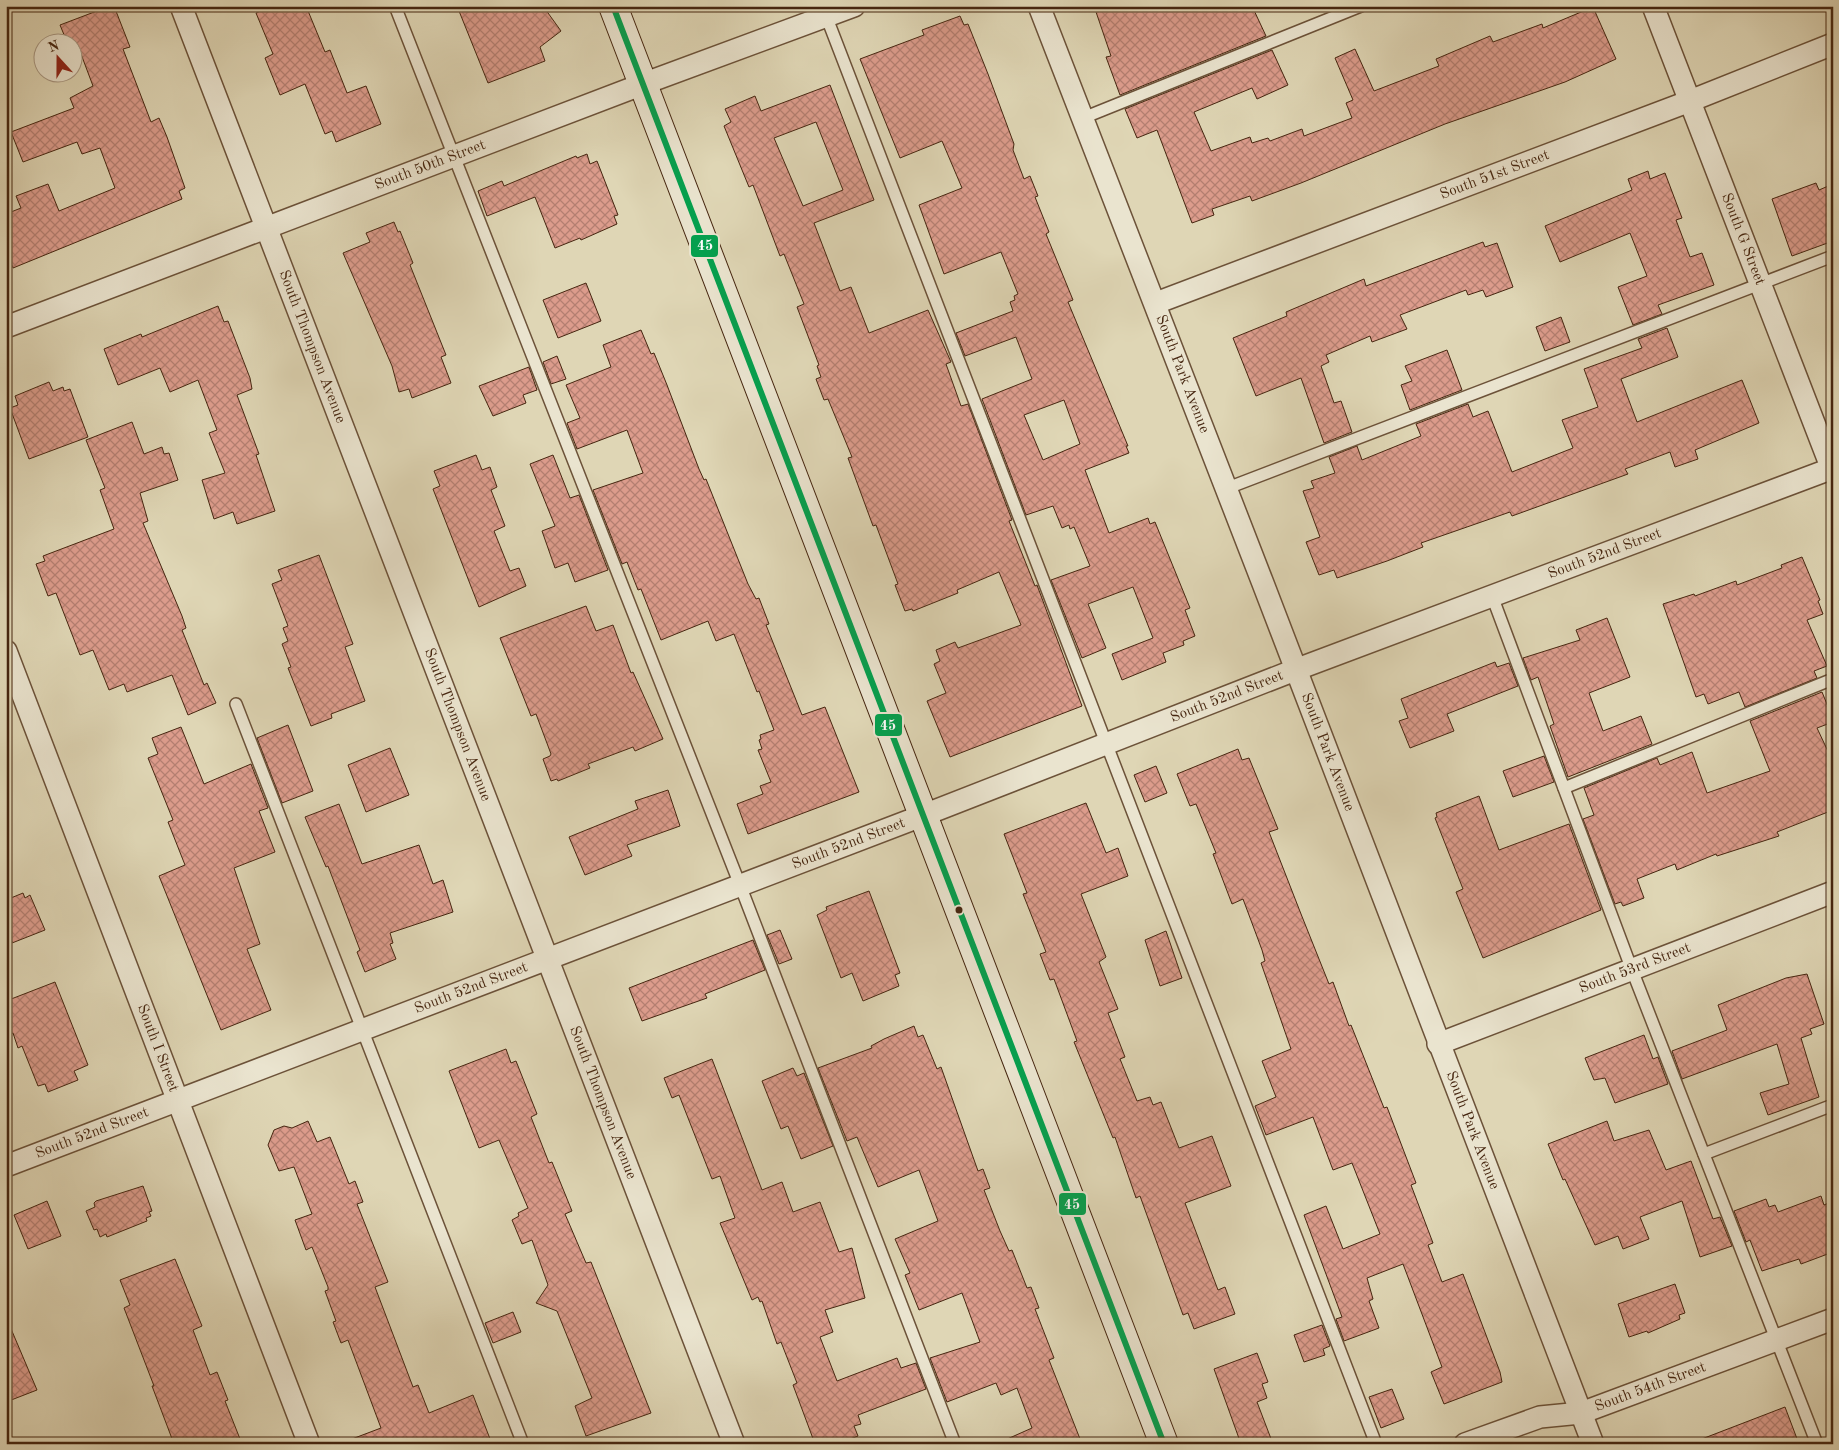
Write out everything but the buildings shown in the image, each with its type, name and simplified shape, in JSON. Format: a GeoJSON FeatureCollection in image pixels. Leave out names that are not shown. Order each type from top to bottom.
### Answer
{"type":"FeatureCollection","features":[{"type":"Feature","properties":{"kind":"main road"},"geometry":{"type":"LineString","coordinates":[[613,6],[1164,1444]]}},
{"type":"Feature","properties":{"kind":"street","name":"South Thompson Avenue"},"geometry":{"type":"LineString","coordinates":[[181,6],[734,1444]]}},
{"type":"Feature","properties":{"kind":"street","name":"South 50th Street"},"geometry":{"type":"LineString","coordinates":[[6,327],[267,229],[825,12],[854,6]]}},
{"type":"Feature","properties":{"kind":"street","name":"South Park Avenue"},"geometry":{"type":"LineString","coordinates":[[1039,6],[1156,303],[1225,489],[1593,1444]]}},
{"type":"Feature","properties":{"kind":"street","name":"South G Street"},"geometry":{"type":"LineString","coordinates":[[1654,6],[1832,469]]}},
{"type":"Feature","properties":{"kind":"street","name":"South 51st Street"},"geometry":{"type":"LineString","coordinates":[[1156,303],[1690,101],[1833,44]]}},
{"type":"Feature","properties":{"kind":"street","name":"South 52nd Street"},"geometry":{"type":"LineString","coordinates":[[6,1166],[924,815],[1295,670],[1832,469]]}},
{"type":"Feature","properties":{"kind":"street","name":"South I Street"},"geometry":{"type":"LineString","coordinates":[[6,651],[308,1444]]}},
{"type":"Feature","properties":{"kind":"street","name":"South 53rd Street"},"geometry":{"type":"LineString","coordinates":[[1438,1044],[1833,892]]}},
{"type":"Feature","properties":{"kind":"street","name":"South 54th Street"},"geometry":{"type":"LineString","coordinates":[[1465,1444],[1540,1417],[1581,1413],[1833,1319]]}},
{"type":"Feature","properties":{"kind":"lane"},"geometry":{"type":"LineString","coordinates":[[395,6],[740,885],[956,1444]]}},
{"type":"Feature","properties":{"kind":"lane"},"geometry":{"type":"LineString","coordinates":[[1083,118],[1361,6]]}},
{"type":"Feature","properties":{"kind":"lane"},"geometry":{"type":"LineString","coordinates":[[825,12],[1376,1444]]}},
{"type":"Feature","properties":{"kind":"lane"},"geometry":{"type":"LineString","coordinates":[[1225,489],[1833,256]]}},
{"type":"Feature","properties":{"kind":"lane"},"geometry":{"type":"LineString","coordinates":[[1492,596],[1632,970],[1817,1444]]}},
{"type":"Feature","properties":{"kind":"lane"},"geometry":{"type":"LineString","coordinates":[[1564,788],[1833,679]]}},
{"type":"Feature","properties":{"kind":"lane"},"geometry":{"type":"LineString","coordinates":[[236,704],[364,1029],[523,1444]]}},
{"type":"Feature","properties":{"kind":"lane"},"geometry":{"type":"LineString","coordinates":[[1704,1154],[1833,1105]]}},
{"type":"Feature","properties":{"kind":"transit line","name":"45"},"geometry":{"type":"LineString","coordinates":[[613,6],[1164,1444]]}}]}
